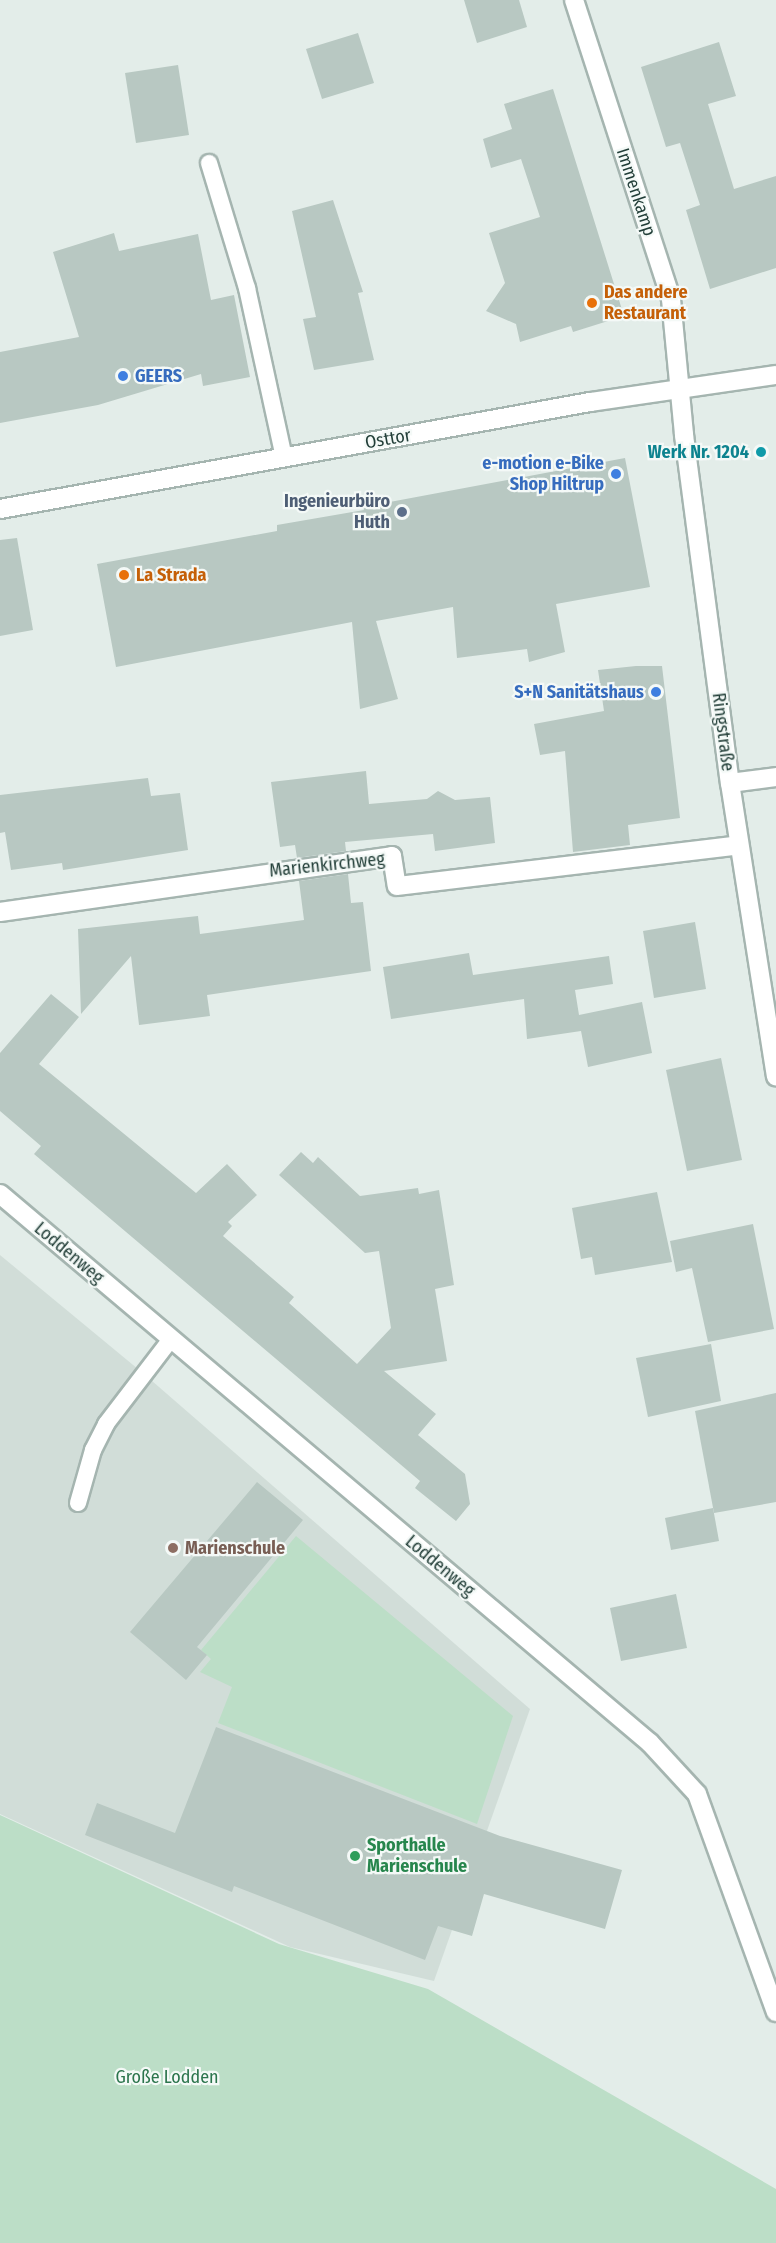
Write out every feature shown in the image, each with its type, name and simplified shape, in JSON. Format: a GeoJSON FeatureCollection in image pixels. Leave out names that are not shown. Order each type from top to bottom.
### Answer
{"type":"FeatureCollection","features":[{"type":"Feature","properties":{"kind":"street","name":"Immenkamp"},"geometry":{"type":"LineString","coordinates":[[574,0],[671,299],[679,387]]}},
{"type":"Feature","properties":{"kind":"street","name":"Osttor"},"geometry":{"type":"LineString","coordinates":[[0,509],[679,387],[776,375]]}},
{"type":"Feature","properties":{"kind":"street","name":"Ringstraße"},"geometry":{"type":"LineString","coordinates":[[679,387],[730,783],[776,1076]]}},
{"type":"Feature","properties":{"kind":"street"},"geometry":{"type":"LineString","coordinates":[[730,783],[776,777]]}},
{"type":"Feature","properties":{"kind":"street","name":"Marienkirchweg"},"geometry":{"type":"LineString","coordinates":[[0,912],[392,856],[397,886],[739,845]]}},
{"type":"Feature","properties":{"kind":"street","name":"Loddenweg"},"geometry":{"type":"LineString","coordinates":[[0,1194],[650,1743],[697,1794],[776,2012]]}},
{"type":"Feature","properties":{"kind":"lane"},"geometry":{"type":"LineString","coordinates":[[209,163],[247,288],[284,458]]}},
{"type":"Feature","properties":{"kind":"lane"},"geometry":{"type":"LineString","coordinates":[[78,1503],[93,1450],[106,1424],[171,1339]]}},
{"type":"Feature","properties":{"kind":"shaded area","name":"Marienschule"},"geometry":{"type":"Polygon","coordinates":[[[0,1255],[144,1374],[530,1709],[434,1981],[290,1947],[0,1814],[0,1255]]]}},
{"type":"Feature","properties":{"kind":"green space"},"geometry":{"type":"Polygon","coordinates":[[[296,1536],[513,1716],[477,1824],[218,1723],[232,1687],[200,1672],[211,1659],[201,1650],[296,1536]]]}},
{"type":"Feature","properties":{"kind":"green space","name":"Große Lodden"},"geometry":{"type":"Polygon","coordinates":[[[0,1815],[279,1944],[428,1989],[776,2189],[776,2243],[0,2243],[0,1815]]]}},
{"type":"Feature","properties":{"kind":"building"},"geometry":{"type":"Polygon","coordinates":[[[464,0],[519,0],[527,27],[477,43],[464,0]]]}},
{"type":"Feature","properties":{"kind":"building"},"geometry":{"type":"Polygon","coordinates":[[[358,33],[374,83],[322,99],[306,49],[358,33]]]}},
{"type":"Feature","properties":{"kind":"building"},"geometry":{"type":"Polygon","coordinates":[[[719,42],[736,96],[708,104],[734,189],[776,176],[776,268],[710,289],[686,210],[700,205],[680,143],[666,147],[641,67],[719,42]]]}},
{"type":"Feature","properties":{"kind":"building"},"geometry":{"type":"Polygon","coordinates":[[[178,65],[189,135],[136,143],[125,73],[178,65]]]}},
{"type":"Feature","properties":{"kind":"building"},"geometry":{"type":"Polygon","coordinates":[[[553,89],[624,316],[573,332],[571,326],[520,342],[516,324],[486,311],[505,283],[489,233],[540,217],[521,159],[491,168],[483,139],[512,129],[504,104],[553,89]]]}},
{"type":"Feature","properties":{"kind":"building"},"geometry":{"type":"Polygon","coordinates":[[[333,200],[363,292],[358,293],[374,360],[314,370],[303,319],[316,317],[292,211],[333,200]]]}},
{"type":"Feature","properties":{"kind":"building"},"geometry":{"type":"Polygon","coordinates":[[[114,233],[119,251],[198,234],[211,300],[234,295],[250,377],[203,386],[201,374],[98,405],[0,423],[0,352],[79,337],[53,252],[114,233]]]}},
{"type":"Feature","properties":{"kind":"building"},"geometry":{"type":"Polygon","coordinates":[[[625,458],[650,587],[556,604],[565,652],[529,662],[527,649],[457,658],[453,607],[376,621],[398,699],[360,709],[352,622],[116,667],[97,564],[277,531],[277,525],[364,510],[363,507],[625,458]]]}},
{"type":"Feature","properties":{"kind":"building"},"geometry":{"type":"Polygon","coordinates":[[[17,538],[33,630],[0,636],[0,540],[17,538]]]}},
{"type":"Feature","properties":{"kind":"building"},"geometry":{"type":"Polygon","coordinates":[[[662,666],[680,818],[628,825],[630,845],[573,852],[565,751],[540,755],[534,724],[604,711],[598,670],[662,666]]]}},
{"type":"Feature","properties":{"kind":"building"},"geometry":{"type":"Polygon","coordinates":[[[366,771],[369,804],[427,799],[438,791],[455,800],[490,797],[495,843],[435,851],[433,834],[345,842],[346,851],[297,858],[295,845],[280,847],[271,782],[366,771]]]}},
{"type":"Feature","properties":{"kind":"building"},"geometry":{"type":"Polygon","coordinates":[[[148,778],[151,796],[180,793],[188,850],[63,870],[62,863],[11,870],[5,832],[0,833],[0,795],[148,778]]]}},
{"type":"Feature","properties":{"kind":"building"},"geometry":{"type":"Polygon","coordinates":[[[348,874],[351,903],[363,902],[371,971],[207,995],[210,1016],[139,1025],[131,956],[81,1014],[78,929],[198,916],[200,934],[304,920],[299,881],[348,874]]]}},
{"type":"Feature","properties":{"kind":"building"},"geometry":{"type":"Polygon","coordinates":[[[695,922],[706,989],[654,998],[643,931],[695,922]]]}},
{"type":"Feature","properties":{"kind":"building"},"geometry":{"type":"Polygon","coordinates":[[[469,953],[473,975],[609,956],[613,984],[575,990],[579,1015],[642,1002],[652,1053],[588,1067],[581,1031],[527,1039],[524,999],[391,1019],[383,967],[469,953]]]}},
{"type":"Feature","properties":{"kind":"building"},"geometry":{"type":"Polygon","coordinates":[[[51,994],[79,1017],[39,1064],[196,1193],[227,1164],[257,1195],[228,1222],[232,1226],[223,1236],[294,1297],[289,1303],[357,1364],[391,1328],[379,1251],[365,1253],[279,1175],[301,1152],[313,1163],[318,1157],[360,1196],[418,1188],[419,1194],[439,1190],[454,1285],[435,1289],[447,1361],[384,1371],[436,1414],[418,1435],[465,1474],[470,1504],[456,1521],[415,1488],[420,1481],[34,1154],[41,1146],[0,1111],[0,1053],[51,994]]]}},
{"type":"Feature","properties":{"kind":"building"},"geometry":{"type":"Polygon","coordinates":[[[721,1058],[742,1160],[687,1171],[666,1070],[721,1058]]]}},
{"type":"Feature","properties":{"kind":"building"},"geometry":{"type":"Polygon","coordinates":[[[657,1192],[672,1262],[595,1275],[592,1257],[581,1259],[572,1208],[657,1192]]]}},
{"type":"Feature","properties":{"kind":"building"},"geometry":{"type":"Polygon","coordinates":[[[753,1224],[774,1329],[708,1342],[692,1268],[676,1272],[670,1241],[753,1224]]]}},
{"type":"Feature","properties":{"kind":"building"},"geometry":{"type":"Polygon","coordinates":[[[711,1344],[721,1401],[648,1417],[636,1358],[711,1344]]]}},
{"type":"Feature","properties":{"kind":"building"},"geometry":{"type":"Polygon","coordinates":[[[776,1393],[776,1502],[714,1513],[695,1411],[776,1393]]]}},
{"type":"Feature","properties":{"kind":"building"},"geometry":{"type":"Polygon","coordinates":[[[257,1482],[303,1520],[197,1647],[207,1655],[186,1680],[130,1632],[257,1482]]]}},
{"type":"Feature","properties":{"kind":"building"},"geometry":{"type":"Polygon","coordinates":[[[713,1508],[719,1541],[671,1550],[665,1518],[713,1508]]]}},
{"type":"Feature","properties":{"kind":"building"},"geometry":{"type":"Polygon","coordinates":[[[676,1594],[687,1648],[621,1661],[610,1608],[676,1594]]]}},
{"type":"Feature","properties":{"kind":"building"},"geometry":{"type":"Polygon","coordinates":[[[216,1727],[500,1836],[622,1870],[605,1929],[484,1894],[472,1936],[438,1926],[425,1960],[234,1886],[232,1892],[85,1835],[97,1803],[175,1833],[216,1727]]]}},
{"type":"Feature","properties":{"kind":"place","name":"Das andere Restaurant"},"geometry":{"type":"Point","coordinates":[592,303]}},
{"type":"Feature","properties":{"kind":"place","name":"GEERS"},"geometry":{"type":"Point","coordinates":[123,376]}},
{"type":"Feature","properties":{"kind":"place","name":"Werk Nr. 1204"},"geometry":{"type":"Point","coordinates":[761,452]}},
{"type":"Feature","properties":{"kind":"place","name":"e-motion e-Bike Shop Hiltrup"},"geometry":{"type":"Point","coordinates":[616,474]}},
{"type":"Feature","properties":{"kind":"place","name":"Ingenieurbüro Huth"},"geometry":{"type":"Point","coordinates":[402,512]}},
{"type":"Feature","properties":{"kind":"place","name":"La Strada"},"geometry":{"type":"Point","coordinates":[124,575]}},
{"type":"Feature","properties":{"kind":"place","name":"S+N Sanitätshaus"},"geometry":{"type":"Point","coordinates":[656,692]}},
{"type":"Feature","properties":{"kind":"place","name":"Marienschule"},"geometry":{"type":"Point","coordinates":[173,1548]}},
{"type":"Feature","properties":{"kind":"place","name":"Sporthalle Marienschule"},"geometry":{"type":"Point","coordinates":[355,1856]}}]}
